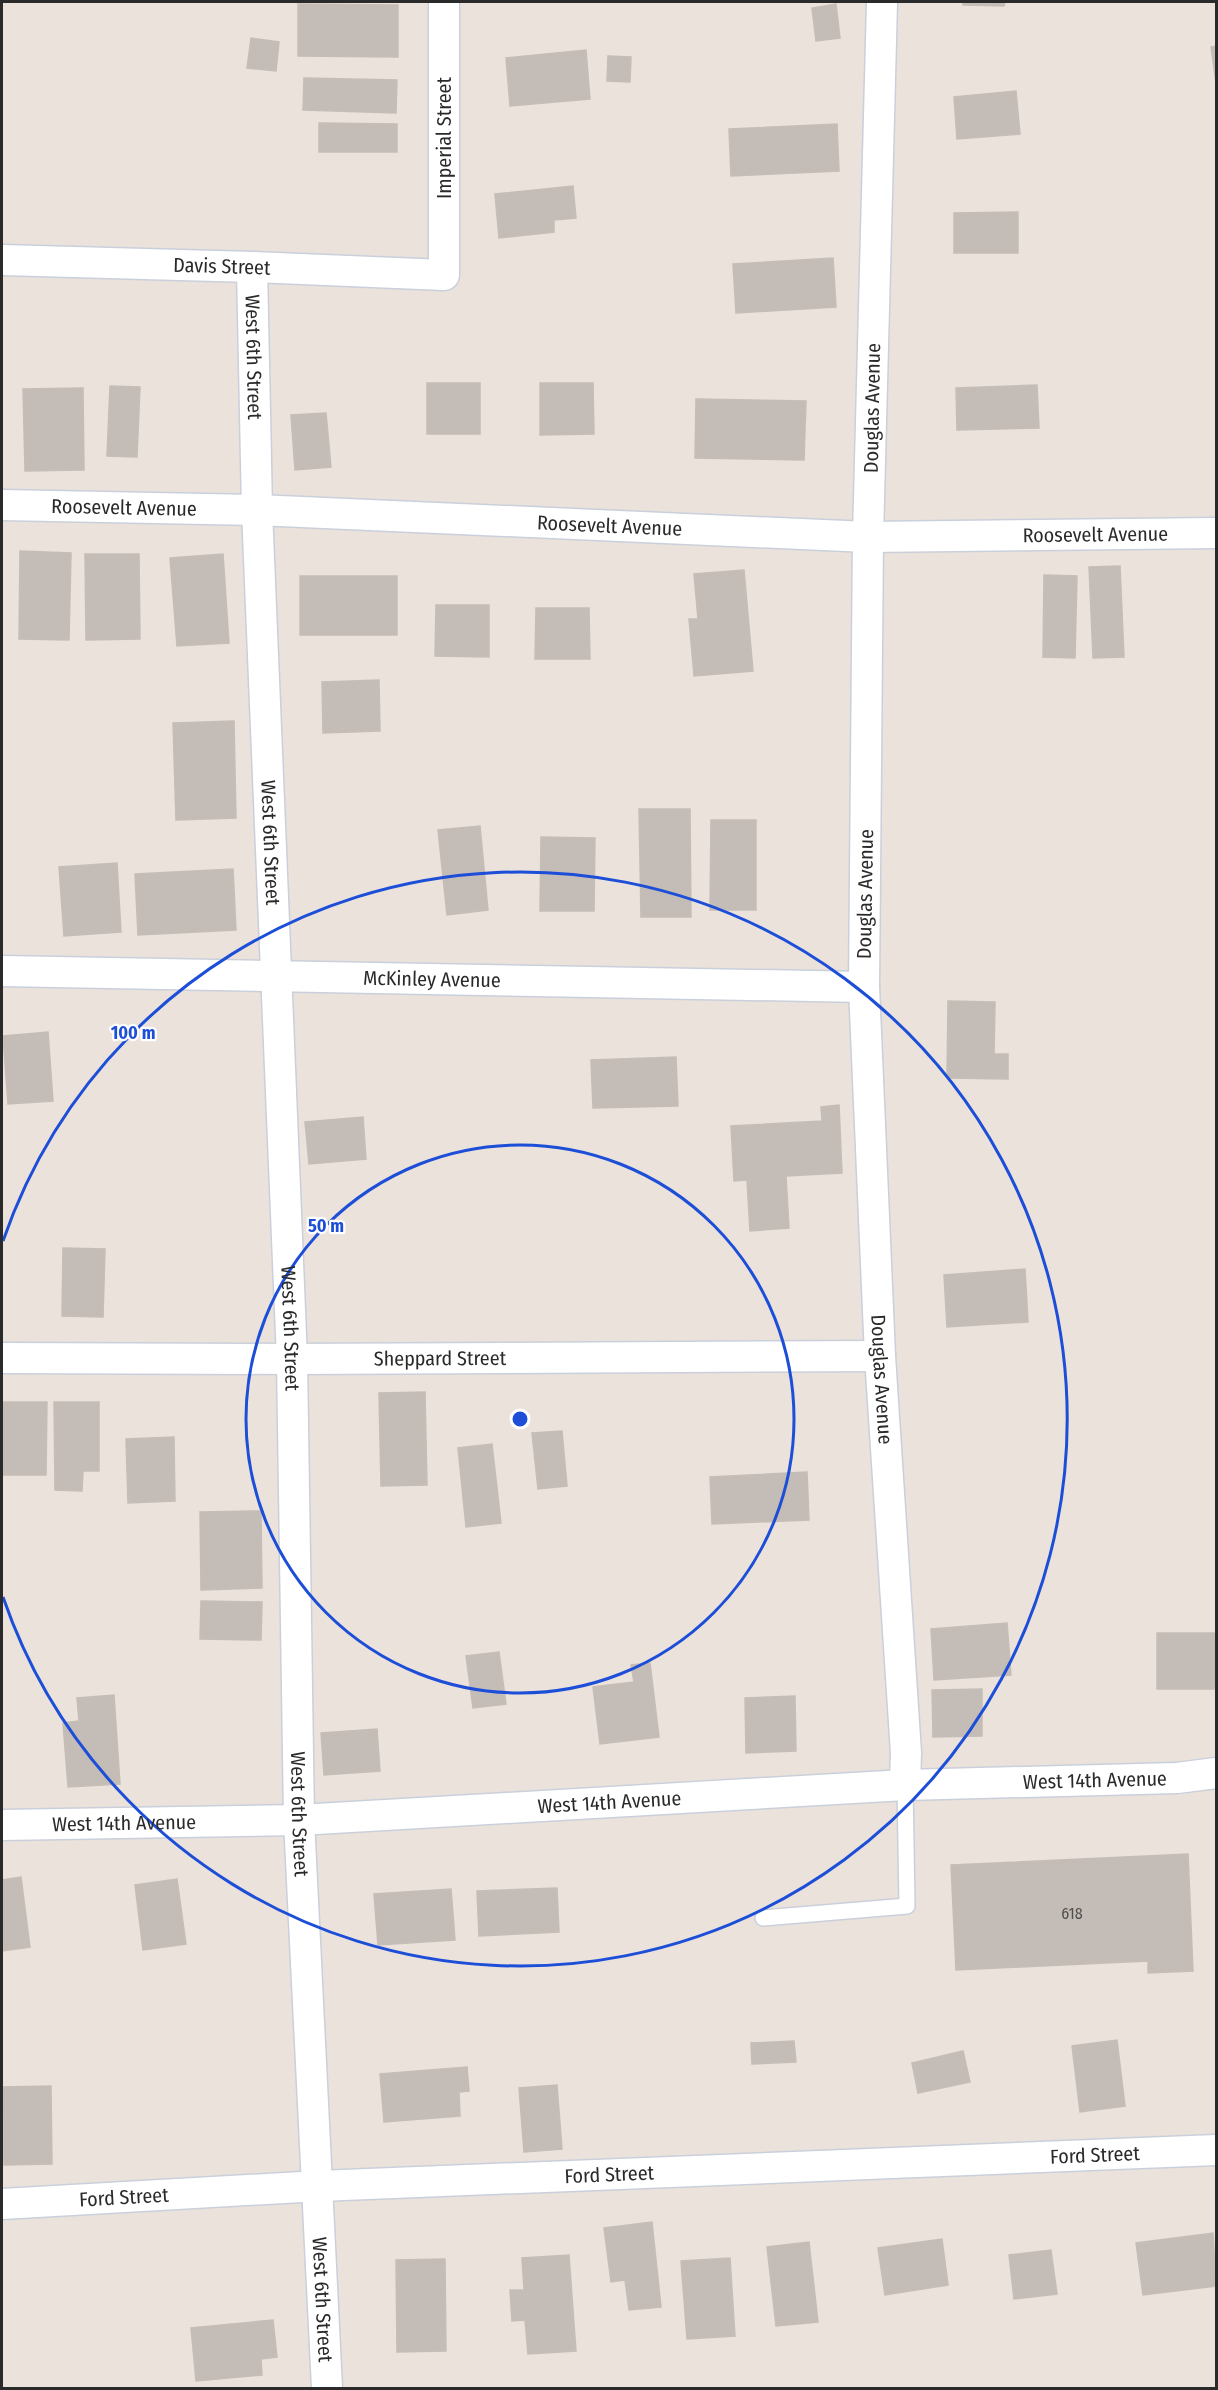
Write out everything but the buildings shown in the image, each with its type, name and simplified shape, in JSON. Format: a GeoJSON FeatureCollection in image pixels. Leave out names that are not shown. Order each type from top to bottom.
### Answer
{"type":"FeatureCollection","features":[{"type":"Feature","properties":{"kind":"street","name":"Imperial Street"},"geometry":{"type":"LineString","coordinates":[[444,2],[444,275]]}},
{"type":"Feature","properties":{"kind":"street","name":"Douglas Avenue"},"geometry":{"type":"LineString","coordinates":[[882,2],[868,537],[864,987],[880,1356],[906,1753],[905,1785]]}},
{"type":"Feature","properties":{"kind":"street","name":"Davis Street"},"geometry":{"type":"LineString","coordinates":[[2,260],[444,275]]}},
{"type":"Feature","properties":{"kind":"street","name":"West 6th Street"},"geometry":{"type":"LineString","coordinates":[[252,267],[257,510],[292,1359],[299,1820],[327,2388]]}},
{"type":"Feature","properties":{"kind":"street","name":"Roosevelt Avenue"},"geometry":{"type":"LineString","coordinates":[[2,505],[257,510],[868,537],[1216,533]]}},
{"type":"Feature","properties":{"kind":"street","name":"McKinley Avenue"},"geometry":{"type":"LineString","coordinates":[[2,971],[864,987]]}},
{"type":"Feature","properties":{"kind":"street","name":"Sheppard Street"},"geometry":{"type":"LineString","coordinates":[[2,1358],[880,1356]]}},
{"type":"Feature","properties":{"kind":"street","name":"West 14th Avenue"},"geometry":{"type":"LineString","coordinates":[[2,1826],[299,1820],[905,1785],[1177,1778],[1216,1773]]}},
{"type":"Feature","properties":{"kind":"street","name":"Ford Street"},"geometry":{"type":"LineString","coordinates":[[2,2204],[318,2186],[1216,2150]]}},
{"type":"Feature","properties":{"kind":"lane"},"geometry":{"type":"LineString","coordinates":[[763,1918],[908,1906],[905,1785]]}}]}
